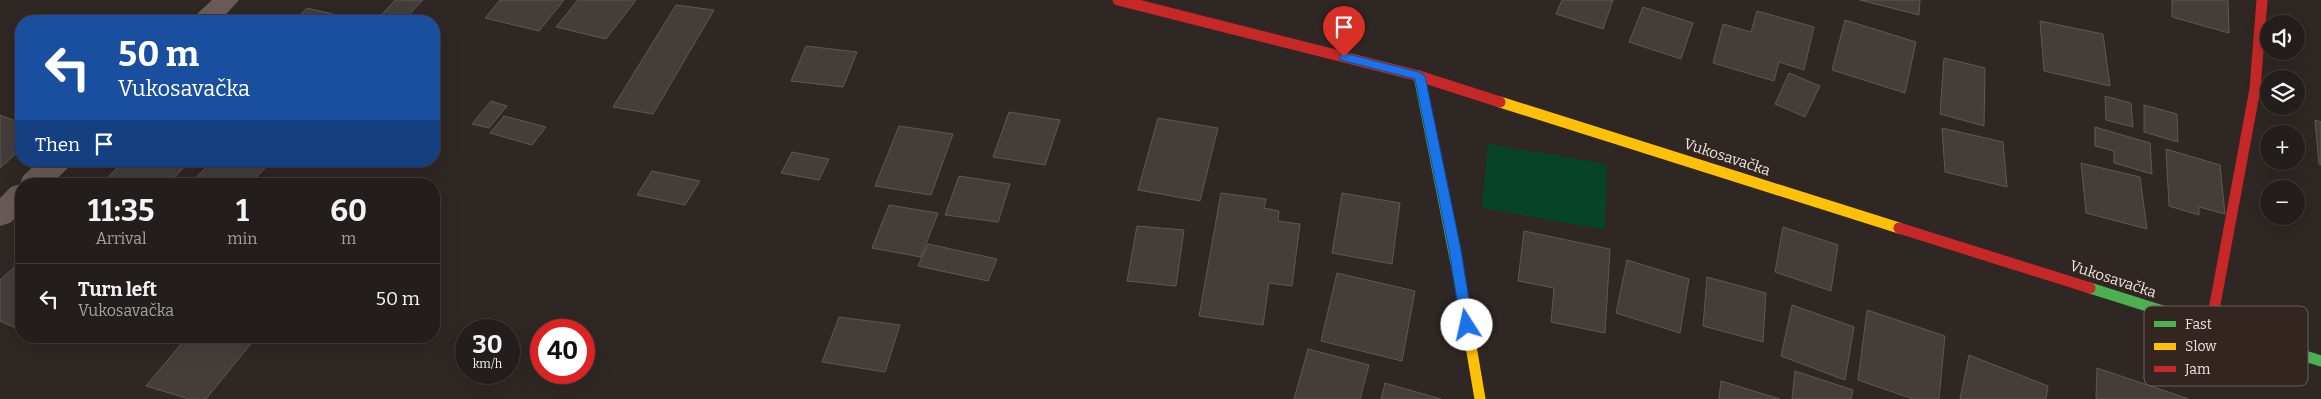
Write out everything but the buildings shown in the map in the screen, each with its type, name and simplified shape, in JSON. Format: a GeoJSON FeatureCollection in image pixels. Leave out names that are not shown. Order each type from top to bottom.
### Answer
{"type":"FeatureCollection","features":[{"type":"Feature","properties":{"kind":"main road","name":"Vukosavačka"},"geometry":{"type":"LineString","coordinates":[[1118,0],[1419,76],[2148,306]]}},
{"type":"Feature","properties":{"kind":"main road"},"geometry":{"type":"LineString","coordinates":[[2215,306],[2255,90],[2262,0]]}},
{"type":"Feature","properties":{"kind":"main road"},"geometry":{"type":"LineString","coordinates":[[1419,76],[1455,250],[1480,399]]}},
{"type":"Feature","properties":{"kind":"main road","name":"Vukosavačka"},"geometry":{"type":"LineString","coordinates":[[2308,357],[2321,361]]}},
{"type":"Feature","properties":{"kind":"street"},"geometry":{"type":"LineString","coordinates":[[211,15],[227,0]]}},
{"type":"Feature","properties":{"kind":"street"},"geometry":{"type":"LineString","coordinates":[[39,178],[51,167]]}},
{"type":"Feature","properties":{"kind":"street"},"geometry":{"type":"LineString","coordinates":[[0,215],[15,201]]}},
{"type":"Feature","properties":{"kind":"green space"},"geometry":{"type":"Polygon","coordinates":[[[1488,144],[1607,164],[1605,230],[1482,208],[1488,144]]]}},
{"type":"Feature","properties":{"kind":"traffic: fast"},"geometry":{"type":"LineString","coordinates":[[1419,76],[1463,299]]}},
{"type":"Feature","properties":{"kind":"traffic: fast"},"geometry":{"type":"LineString","coordinates":[[2090,288],[2147,306]]}},
{"type":"Feature","properties":{"kind":"traffic: fast"},"geometry":{"type":"LineString","coordinates":[[2308,357],[2321,361]]}},
{"type":"Feature","properties":{"kind":"traffic: slow"},"geometry":{"type":"LineString","coordinates":[[1500,102],[1899,228]]}},
{"type":"Feature","properties":{"kind":"traffic: slow"},"geometry":{"type":"LineString","coordinates":[[1463,299],[1480,399]]}},
{"type":"Feature","properties":{"kind":"traffic: jam"},"geometry":{"type":"LineString","coordinates":[[1118,0],[1419,76],[1500,102]]}},
{"type":"Feature","properties":{"kind":"traffic: jam"},"geometry":{"type":"LineString","coordinates":[[2215,306],[2255,89],[2262,0]]}},
{"type":"Feature","properties":{"kind":"traffic: jam"},"geometry":{"type":"LineString","coordinates":[[1899,228],[2090,288]]}},
{"type":"Feature","properties":{"kind":"route"},"geometry":{"type":"LineString","coordinates":[[1344,57],[1419,76],[1455,250],[1467,325]]}}]}
